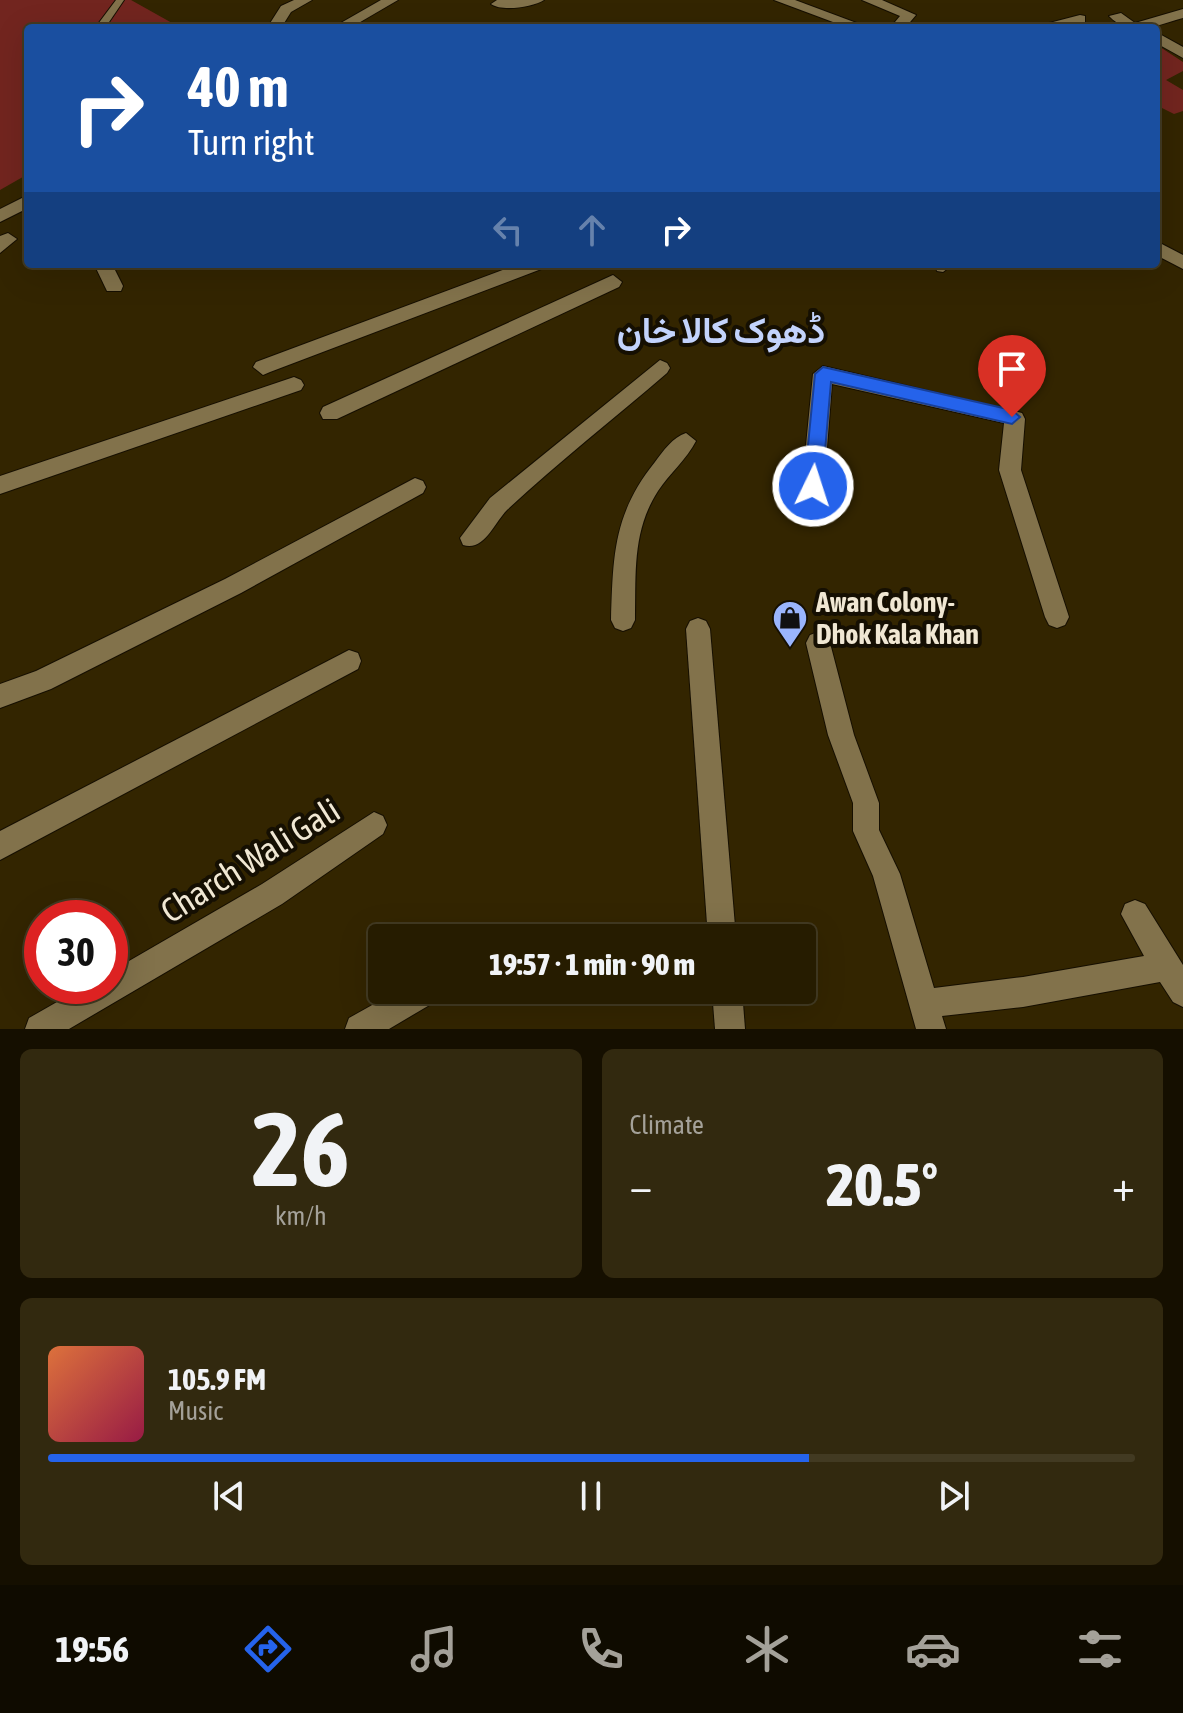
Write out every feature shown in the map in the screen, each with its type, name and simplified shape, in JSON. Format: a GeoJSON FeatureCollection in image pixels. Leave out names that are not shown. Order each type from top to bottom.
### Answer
{"type":"FeatureCollection","features":[{"type":"Feature","properties":{"kind":"street"},"geometry":{"type":"LineString","coordinates":[[277,24],[286,9],[305,0]]}},
{"type":"Feature","properties":{"kind":"street"},"geometry":{"type":"LineString","coordinates":[[346,24],[391,0]]}},
{"type":"Feature","properties":{"kind":"street"},"geometry":{"type":"LineString","coordinates":[[500,8],[537,0]]}},
{"type":"Feature","properties":{"kind":"street"},"geometry":{"type":"LineString","coordinates":[[781,0],[836,18]]}},
{"type":"Feature","properties":{"kind":"street"},"geometry":{"type":"LineString","coordinates":[[869,0],[909,15],[901,24]]}},
{"type":"Feature","properties":{"kind":"street"},"geometry":{"type":"LineString","coordinates":[[1151,24],[1183,13]]}},
{"type":"Feature","properties":{"kind":"street"},"geometry":{"type":"LineString","coordinates":[[1116,16],[1127,24]]}},
{"type":"Feature","properties":{"kind":"street"},"geometry":{"type":"LineString","coordinates":[[1056,24],[1080,19]]}},
{"type":"Feature","properties":{"kind":"street"},"geometry":{"type":"LineString","coordinates":[[1160,42],[1183,54]]}},
{"type":"Feature","properties":{"kind":"street"},"geometry":{"type":"LineString","coordinates":[[0,216],[24,203]]}},
{"type":"Feature","properties":{"kind":"street"},"geometry":{"type":"LineString","coordinates":[[1160,249],[1183,263]]}},
{"type":"Feature","properties":{"kind":"street"},"geometry":{"type":"LineString","coordinates":[[105,268],[114,286]]}},
{"type":"Feature","properties":{"kind":"street"},"geometry":{"type":"LineString","coordinates":[[263,367],[527,268]]}},
{"type":"Feature","properties":{"kind":"street"},"geometry":{"type":"LineString","coordinates":[[330,413],[613,282]]}},
{"type":"Feature","properties":{"kind":"street"},"geometry":{"type":"LineString","coordinates":[[471,538],[498,505],[660,368]]}},
{"type":"Feature","properties":{"kind":"street"},"geometry":{"type":"LineString","coordinates":[[813,486],[823,374],[1012,417],[1015,419],[1010,470],[1057,617]]}},
{"type":"Feature","properties":{"kind":"street"},"geometry":{"type":"LineString","coordinates":[[0,485],[294,385]]}},
{"type":"Feature","properties":{"kind":"street"},"geometry":{"type":"LineString","coordinates":[[623,620],[627,537],[638,507],[673,453],[686,441]]}},
{"type":"Feature","properties":{"kind":"street"},"geometry":{"type":"LineString","coordinates":[[0,696],[42,681],[233,586],[415,487]]}},
{"type":"Feature","properties":{"kind":"street"},"geometry":{"type":"LineString","coordinates":[[698,629],[721,924]]}},
{"type":"Feature","properties":{"kind":"street"},"geometry":{"type":"LineString","coordinates":[[818,643],[841,735],[866,803],[866,831],[886,874],[926,1016],[1023,992],[1167,966]]}},
{"type":"Feature","properties":{"kind":"street"},"geometry":{"type":"LineString","coordinates":[[0,846],[349,661]]}},
{"type":"Feature","properties":{"kind":"street","name":"Charch Wali Gali"},"geometry":{"type":"LineString","coordinates":[[40,1029],[272,894],[374,825]]}},
{"type":"Feature","properties":{"kind":"street"},"geometry":{"type":"LineString","coordinates":[[1135,914],[1183,992]]}},
{"type":"Feature","properties":{"kind":"street"},"geometry":{"type":"LineString","coordinates":[[360,1029],[404,1004]]}},
{"type":"Feature","properties":{"kind":"street"},"geometry":{"type":"LineString","coordinates":[[723,1004],[730,1029]]}},
{"type":"Feature","properties":{"kind":"lane"},"geometry":{"type":"LineString","coordinates":[[103,24],[120,0]]}},
{"type":"Feature","properties":{"kind":"shaded area"},"geometry":{"type":"Polygon","coordinates":[[[0,0],[131,0],[174,24],[24,24],[24,176],[0,190],[0,0]]]}},
{"type":"Feature","properties":{"kind":"shaded area"},"geometry":{"type":"Polygon","coordinates":[[[1160,47],[1183,62],[1183,71],[1166,80],[1183,90],[1183,111],[1174,114],[1160,107],[1160,47]]]}},
{"type":"Feature","properties":{"kind":"place","name":"Awan Colony- Dhok Kala Khan"},"geometry":{"type":"Point","coordinates":[790,649]}},
{"type":"Feature","properties":{"kind":"district","name":"ڈھوک کالا خان"},"geometry":{"type":"Point","coordinates":[721,330]}},
{"type":"Feature","properties":{"kind":"route"},"geometry":{"type":"LineString","coordinates":[[813,486],[823,374],[1012,417]]}}]}
